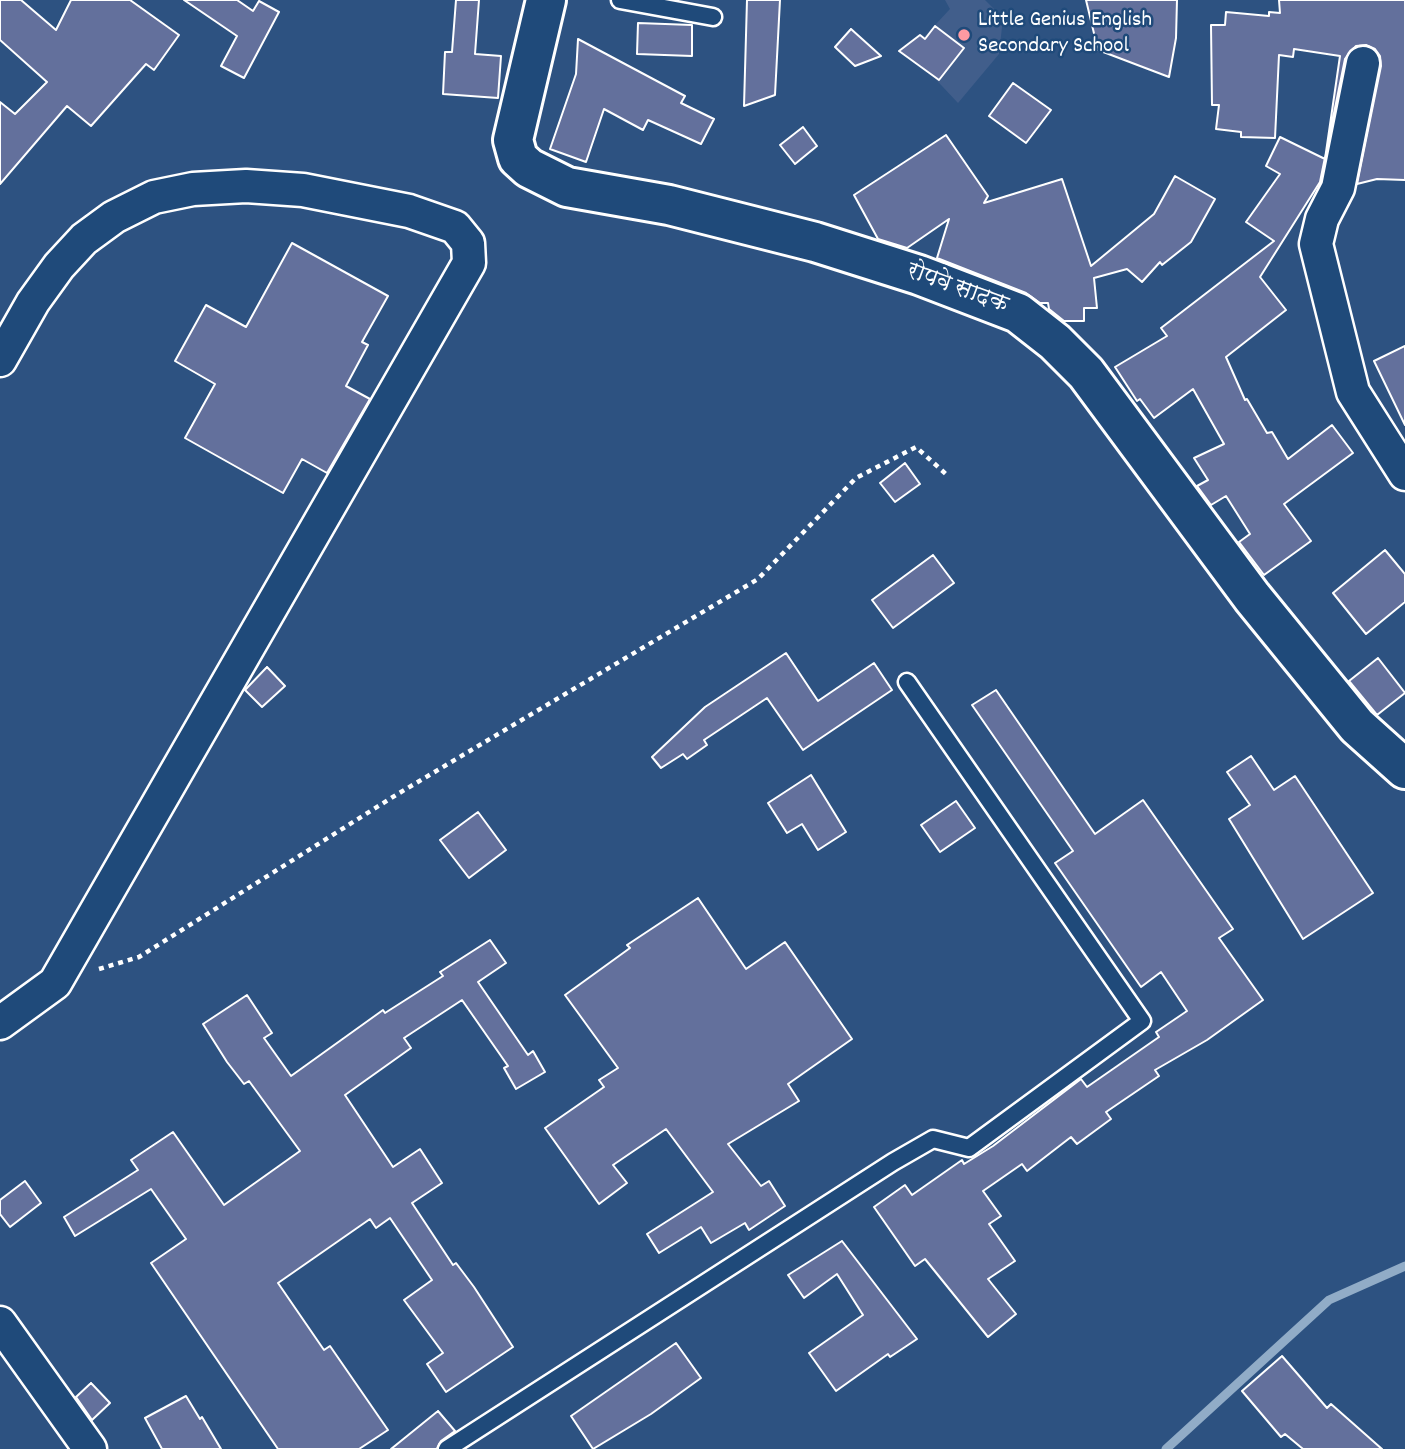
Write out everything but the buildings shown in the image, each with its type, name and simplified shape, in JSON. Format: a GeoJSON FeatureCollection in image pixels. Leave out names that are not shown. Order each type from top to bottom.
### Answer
{"type":"FeatureCollection","features":[{"type":"Feature","properties":{"kind":"main road","name":"रोपवे सादक"},"geometry":{"type":"LineString","coordinates":[[546,0],[513,140],[518,158],[529,168],[545,179],[567,187],[670,205],[815,242],[919,275],[1018,313],[1055,342],[1086,373],[1252,597],[1357,726],[1405,769]]}},
{"type":"Feature","properties":{"kind":"street"},"geometry":{"type":"LineString","coordinates":[[1363,63],[1338,188],[1322,219],[1316,244],[1353,391],[1405,474]]}},
{"type":"Feature","properties":{"kind":"street"},"geometry":{"type":"LineString","coordinates":[[0,360],[33,302],[58,266],[84,239],[114,217],[154,197],[193,189],[246,186],[303,190],[409,211],[455,227],[468,243],[469,263],[55,983],[0,1023]]}},
{"type":"Feature","properties":{"kind":"street"},"geometry":{"type":"LineString","coordinates":[[0,1323],[90,1449]]}},
{"type":"Feature","properties":{"kind":"lane"},"geometry":{"type":"LineString","coordinates":[[621,0],[713,17]]}},
{"type":"Feature","properties":{"kind":"lane"},"geometry":{"type":"LineString","coordinates":[[447,1449],[893,1162],[933,1139],[969,1148],[1142,1021],[907,682]]}},
{"type":"Feature","properties":{"kind":"path"},"geometry":{"type":"LineString","coordinates":[[55,983],[139,957],[396,795],[758,579],[856,478],[916,447],[947,475]]}},
{"type":"Feature","properties":{"kind":"shaded area","name":"Little Genius English Secondary School"},"geometry":{"type":"Polygon","coordinates":[[[945,0],[985,0],[1003,18],[999,54],[958,103],[910,52],[950,9],[945,0]]]}},
{"type":"Feature","properties":{"kind":"waterway"},"geometry":{"type":"LineString","coordinates":[[1166,1449],[1329,1300],[1405,1266]]}},
{"type":"Feature","properties":{"kind":"place","name":"Little Genius English Secondary School"},"geometry":{"type":"Point","coordinates":[964,35]}}]}
